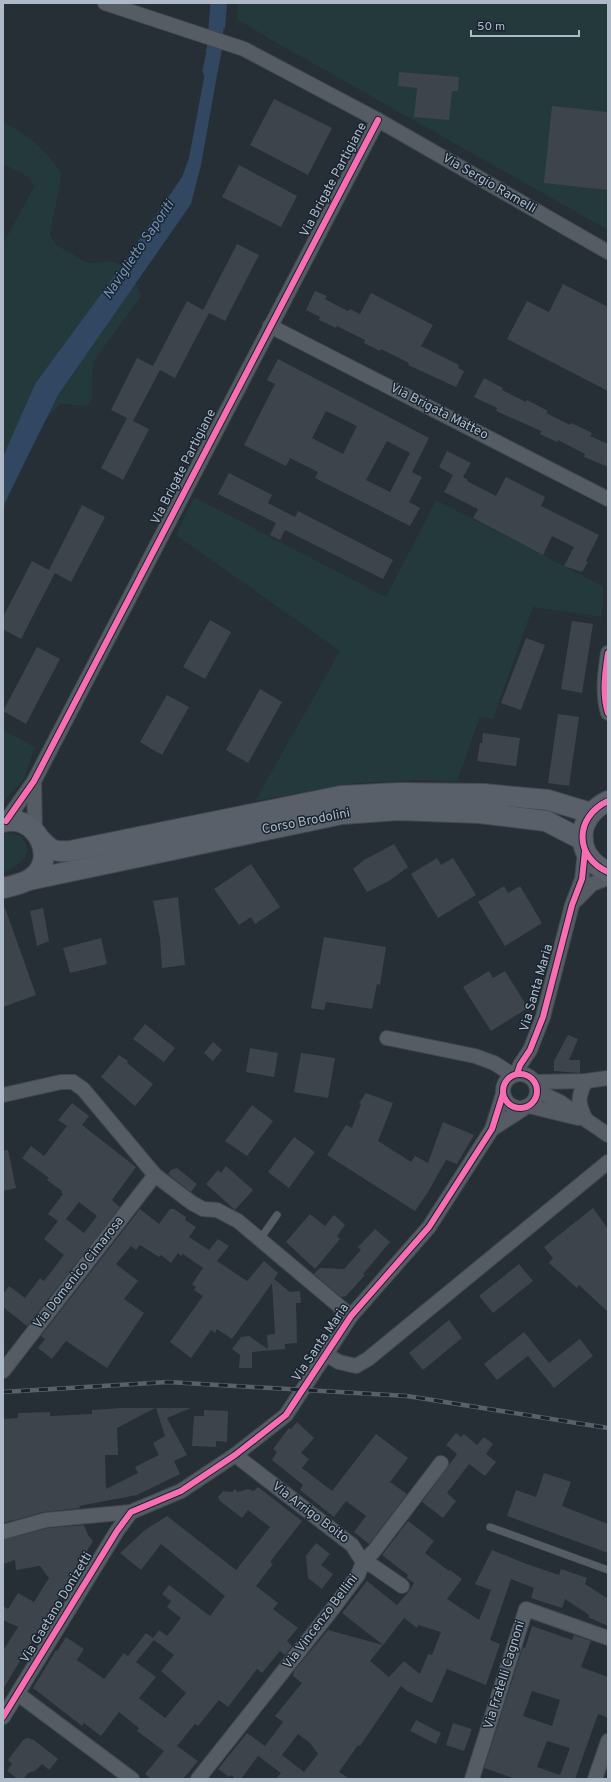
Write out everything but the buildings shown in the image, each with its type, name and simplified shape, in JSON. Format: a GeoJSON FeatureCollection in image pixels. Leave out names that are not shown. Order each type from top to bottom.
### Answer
{"type":"FeatureCollection","features":[{"type":"Feature","properties":{"kind":"main road","name":"Corso Brodolini"},"geometry":{"type":"LineString","coordinates":[[4,822],[16,821],[30,827],[50,849],[58,852],[70,851],[341,796],[399,793],[484,794],[602,803]]}},
{"type":"Feature","properties":{"kind":"main road","name":"Corso Brodolini"},"geometry":{"type":"LineString","coordinates":[[584,845],[584,825],[602,803]]}},
{"type":"Feature","properties":{"kind":"main road","name":"Corso Brodolini"},"geometry":{"type":"LineString","coordinates":[[3,888],[29,880],[342,814],[398,810],[480,813],[546,821],[584,845],[597,867],[608,872]]}},
{"type":"Feature","properties":{"kind":"main road"},"geometry":{"type":"LineString","coordinates":[[29,880],[44,862],[44,847],[38,836]]}},
{"type":"Feature","properties":{"kind":"street","name":"Via Sergio Ramelli"},"geometry":{"type":"LineString","coordinates":[[105,3],[244,49],[378,120],[605,249]]}},
{"type":"Feature","properties":{"kind":"street","name":"Via Brigate Partigiane"},"geometry":{"type":"LineString","coordinates":[[4,822],[34,782],[378,120]]}},
{"type":"Feature","properties":{"kind":"street","name":"Via Brigata Matteo"},"geometry":{"type":"LineString","coordinates":[[270,326],[608,499]]}},
{"type":"Feature","properties":{"kind":"street"},"geometry":{"type":"LineString","coordinates":[[608,653],[605,674],[605,703],[608,713]]}},
{"type":"Feature","properties":{"kind":"street","name":"Via Brigate Partigiane"},"geometry":{"type":"LineString","coordinates":[[34,782],[38,836]]}},
{"type":"Feature","properties":{"kind":"street"},"geometry":{"type":"LineString","coordinates":[[572,905],[582,879],[584,845]]}},
{"type":"Feature","properties":{"kind":"street","name":"Via Santa Maria"},"geometry":{"type":"LineString","coordinates":[[528,1081],[530,1050],[542,1017],[572,905],[592,884],[608,878]]}},
{"type":"Feature","properties":{"kind":"street"},"geometry":{"type":"LineString","coordinates":[[387,1038],[475,1056],[494,1063],[528,1081],[608,1135]]}},
{"type":"Feature","properties":{"kind":"street"},"geometry":{"type":"LineString","coordinates":[[475,1056],[491,1071],[503,1091],[505,1100],[510,1106],[526,1107],[586,1120]]}},
{"type":"Feature","properties":{"kind":"street"},"geometry":{"type":"LineString","coordinates":[[503,1091],[506,1081],[558,1082],[586,1081],[608,1078]]}},
{"type":"Feature","properties":{"kind":"street"},"geometry":{"type":"LineString","coordinates":[[526,1107],[534,1102],[528,1081]]}},
{"type":"Feature","properties":{"kind":"street"},"geometry":{"type":"LineString","coordinates":[[586,1081],[579,1093],[581,1110],[586,1120]]}},
{"type":"Feature","properties":{"kind":"street"},"geometry":{"type":"LineString","coordinates":[[3,1095],[61,1082],[73,1082],[83,1089],[155,1175],[192,1203],[203,1209],[217,1210],[238,1221],[351,1316]]}},
{"type":"Feature","properties":{"kind":"street","name":"Via Santa Maria"},"geometry":{"type":"LineString","coordinates":[[3,1532],[46,1520],[131,1512],[182,1491],[235,1455],[286,1415],[351,1316],[429,1227],[492,1129],[503,1091]]}},
{"type":"Feature","properties":{"kind":"street","name":"Via Santa Maria"},"geometry":{"type":"LineString","coordinates":[[492,1129],[526,1107]]}},
{"type":"Feature","properties":{"kind":"street"},"geometry":{"type":"LineString","coordinates":[[325,1354],[339,1362],[356,1366],[368,1359],[608,1162]]}},
{"type":"Feature","properties":{"kind":"street","name":"Via Domenico Cimarosa"},"geometry":{"type":"LineString","coordinates":[[3,1371],[155,1175]]}},
{"type":"Feature","properties":{"kind":"street","name":"Via Arrigo Boito"},"geometry":{"type":"LineString","coordinates":[[235,1455],[352,1545],[363,1562],[373,1566],[402,1586]]}},
{"type":"Feature","properties":{"kind":"street","name":"Via Vincenzo Bellini"},"geometry":{"type":"LineString","coordinates":[[198,1779],[331,1611],[358,1575],[363,1562],[374,1551],[441,1463]]}},
{"type":"Feature","properties":{"kind":"street","name":"Via Gaetano Donizetti"},"geometry":{"type":"LineString","coordinates":[[3,1717],[117,1531],[131,1512]]}},
{"type":"Feature","properties":{"kind":"street","name":"Via Fratelli Cagnoni"},"geometry":{"type":"LineString","coordinates":[[472,1779],[526,1609],[608,1638]]}},
{"type":"Feature","properties":{"kind":"street"},"geometry":{"type":"LineString","coordinates":[[18,1694],[132,1779]]}},
{"type":"Feature","properties":{"kind":"street"},"geometry":{"type":"LineString","coordinates":[[595,1779],[608,1741]]}},
{"type":"Feature","properties":{"kind":"lane"},"geometry":{"type":"LineString","coordinates":[[260,1239],[277,1215]]}},
{"type":"Feature","properties":{"kind":"lane"},"geometry":{"type":"LineString","coordinates":[[490,1527],[608,1570]]}},
{"type":"Feature","properties":{"kind":"green space"},"geometry":{"type":"Polygon","coordinates":[[[238,3],[608,3],[608,230],[237,19],[238,3]]]}},
{"type":"Feature","properties":{"kind":"green space"},"geometry":{"type":"Polygon","coordinates":[[[3,122],[21,132],[43,150],[62,174],[50,235],[54,242],[58,246],[89,263],[113,262],[123,267],[131,275],[141,296],[93,362],[92,399],[87,406],[60,404],[41,425],[3,511],[3,244],[34,187],[30,178],[3,164],[3,122]]]}},
{"type":"Feature","properties":{"kind":"green space"},"geometry":{"type":"Polygon","coordinates":[[[194,497],[386,597],[436,500],[603,586],[602,617],[533,607],[493,719],[480,717],[457,782],[428,780],[356,783],[255,801],[340,651],[176,535],[194,497]]]}},
{"type":"Feature","properties":{"kind":"green space"},"geometry":{"type":"Polygon","coordinates":[[[3,730],[35,747],[24,779],[3,802],[3,730]]]}},
{"type":"Feature","properties":{"kind":"green space"},"geometry":{"type":"Polygon","coordinates":[[[8,833],[21,836],[27,849],[27,854],[24,859],[3,873],[3,835],[8,833]]]}},
{"type":"Feature","properties":{"kind":"water"},"geometry":{"type":"Polygon","coordinates":[[[211,3],[227,3],[225,29],[210,24],[211,3]]]}},
{"type":"Feature","properties":{"kind":"water"},"geometry":{"type":"Polygon","coordinates":[[[206,49],[221,53],[201,165],[191,204],[58,395],[3,506],[3,457],[35,384],[118,271],[182,177],[189,158],[206,67],[206,49]]]}},
{"type":"Feature","properties":{"kind":"waterway","name":"Naviglietto Saporiti"},"geometry":{"type":"LineString","coordinates":[[210,71],[214,52],[218,3]]}},
{"type":"Feature","properties":{"kind":"railway"},"geometry":{"type":"LineString","coordinates":[[3,1392],[168,1382],[407,1396],[608,1428]]}},
{"type":"Feature","properties":{"kind":"cycle path"},"geometry":{"type":"LineString","coordinates":[[6,821],[34,781],[378,120]]}},
{"type":"Feature","properties":{"kind":"cycle path"},"geometry":{"type":"LineString","coordinates":[[608,653],[605,676],[605,698],[608,713]]}},
{"type":"Feature","properties":{"kind":"cycle path"},"geometry":{"type":"LineString","coordinates":[[608,801],[597,808],[589,817],[584,827],[582,837],[584,847],[589,857],[597,865],[608,872]]}},
{"type":"Feature","properties":{"kind":"cycle path"},"geometry":{"type":"LineString","coordinates":[[517,1074],[520,1065],[530,1050],[543,1017],[572,905],[582,879],[585,851]]}},
{"type":"Feature","properties":{"kind":"cycle path"},"geometry":{"type":"LineString","coordinates":[[517,1074],[523,1074],[527,1075],[534,1081],[537,1091],[536,1098],[530,1105],[523,1108],[517,1108],[513,1107],[506,1101],[503,1094],[503,1088],[504,1084],[510,1077],[517,1074]]}},
{"type":"Feature","properties":{"kind":"cycle path"},"geometry":{"type":"LineString","coordinates":[[3,1717],[117,1531],[131,1512],[181,1491],[235,1455],[286,1415],[351,1316],[429,1227],[492,1129],[503,1094]]}}]}
